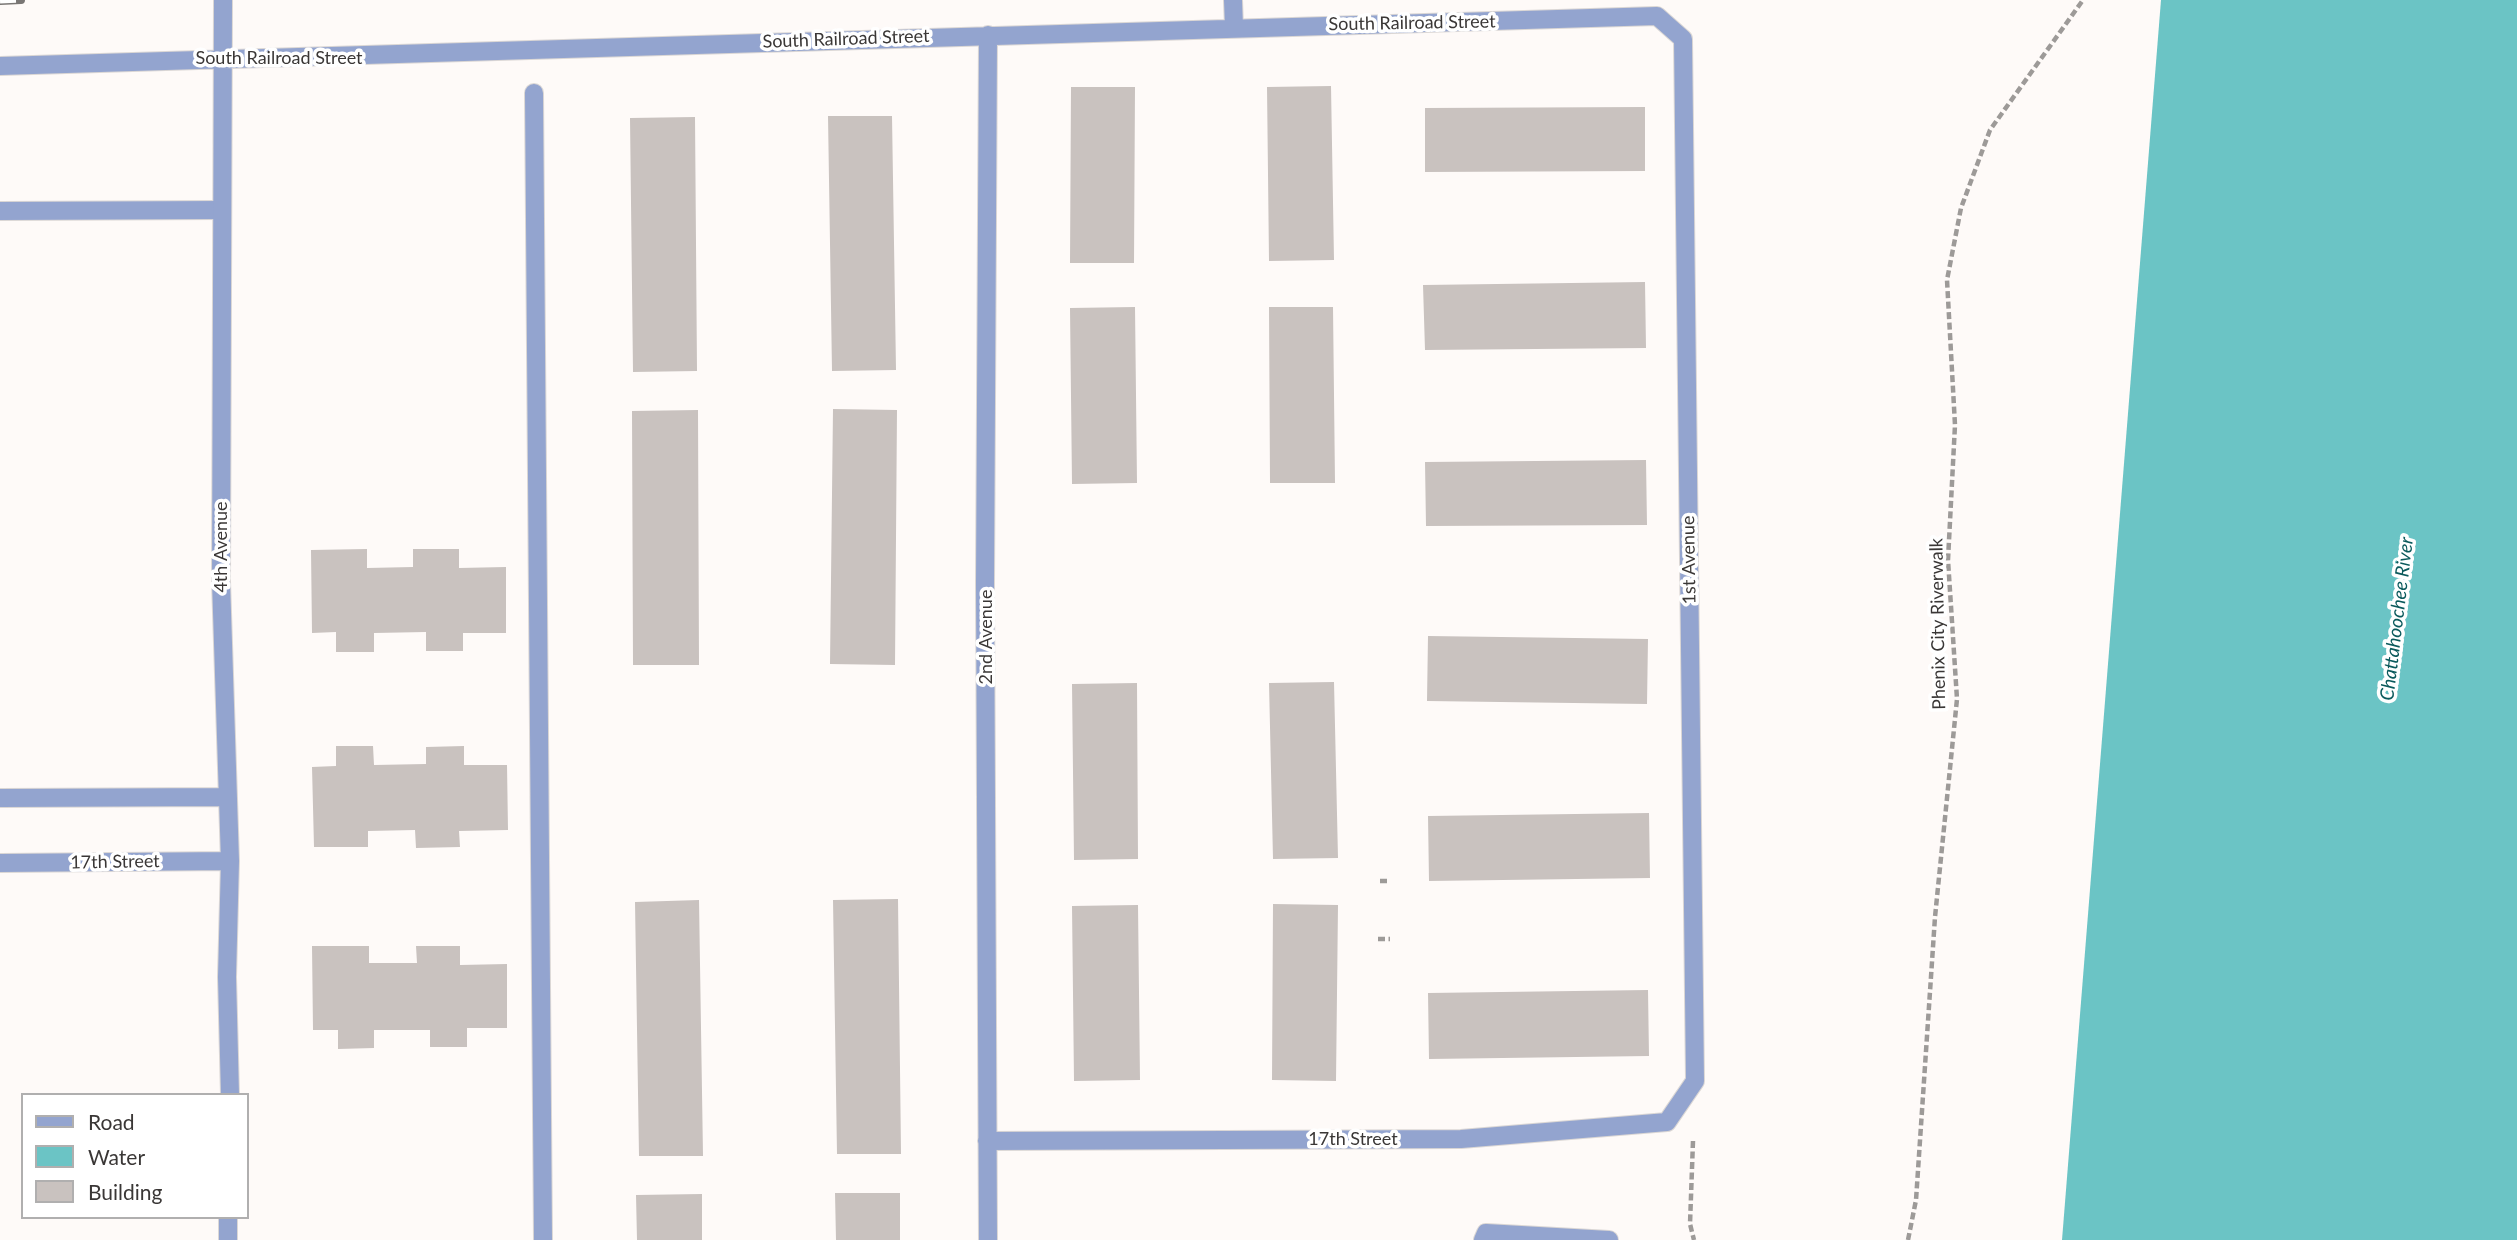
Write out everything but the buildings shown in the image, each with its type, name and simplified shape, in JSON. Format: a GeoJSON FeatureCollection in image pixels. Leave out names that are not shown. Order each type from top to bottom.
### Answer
{"type":"FeatureCollection","features":[{"type":"Feature","properties":{"kind":"street","name":"4th Avenue"},"geometry":{"type":"LineString","coordinates":[[223,0],[221,581],[230,861],[227,977],[230,1093]]}},
{"type":"Feature","properties":{"kind":"street"},"geometry":{"type":"LineString","coordinates":[[1234,0],[1234,27]]}},
{"type":"Feature","properties":{"kind":"street","name":"South Railroad Street"},"geometry":{"type":"LineString","coordinates":[[0,66],[224,57],[359,58],[640,45],[1657,16],[1683,39]]}},
{"type":"Feature","properties":{"kind":"street","name":"2nd Avenue"},"geometry":{"type":"LineString","coordinates":[[988,35],[988,1240]]}},
{"type":"Feature","properties":{"kind":"street","name":"1st Avenue"},"geometry":{"type":"LineString","coordinates":[[1683,39],[1695,1081]]}},
{"type":"Feature","properties":{"kind":"street"},"geometry":{"type":"LineString","coordinates":[[534,93],[544,1240]]}},
{"type":"Feature","properties":{"kind":"street"},"geometry":{"type":"LineString","coordinates":[[0,211],[222,210]]}},
{"type":"Feature","properties":{"kind":"street"},"geometry":{"type":"LineString","coordinates":[[0,798],[228,797]]}},
{"type":"Feature","properties":{"kind":"street","name":"17th Street"},"geometry":{"type":"LineString","coordinates":[[0,863],[230,861]]}},
{"type":"Feature","properties":{"kind":"street","name":"17th Street"},"geometry":{"type":"LineString","coordinates":[[987,1141],[1461,1139],[1667,1122],[1695,1081]]}},
{"type":"Feature","properties":{"kind":"street"},"geometry":{"type":"LineString","coordinates":[[228,1219],[228,1240]]}},
{"type":"Feature","properties":{"kind":"street"},"geometry":{"type":"LineString","coordinates":[[1483,1240],[1486,1233],[1609,1240]]}},
{"type":"Feature","properties":{"kind":"path","name":"Phenix City Riverwalk"},"geometry":{"type":"LineString","coordinates":[[1908,1240],[1916,1200],[1935,917],[1956,699],[1948,560],[1955,425],[1947,280],[1961,208],[1990,130],[2083,0]]}},
{"type":"Feature","properties":{"kind":"path"},"geometry":{"type":"LineString","coordinates":[[1380,881],[1390,881]]}},
{"type":"Feature","properties":{"kind":"path"},"geometry":{"type":"LineString","coordinates":[[1378,939],[1390,939]]}},
{"type":"Feature","properties":{"kind":"path"},"geometry":{"type":"LineString","coordinates":[[1693,1133],[1690,1224],[1694,1240]]}},
{"type":"Feature","properties":{"kind":"water","name":"Chattahoochee River"},"geometry":{"type":"Polygon","coordinates":[[[2161,0],[2517,0],[2517,1240],[2062,1240],[2161,0]]]}},
{"type":"Feature","properties":{"kind":"railway"},"geometry":{"type":"LineString","coordinates":[[0,1],[21,0]]}}]}
